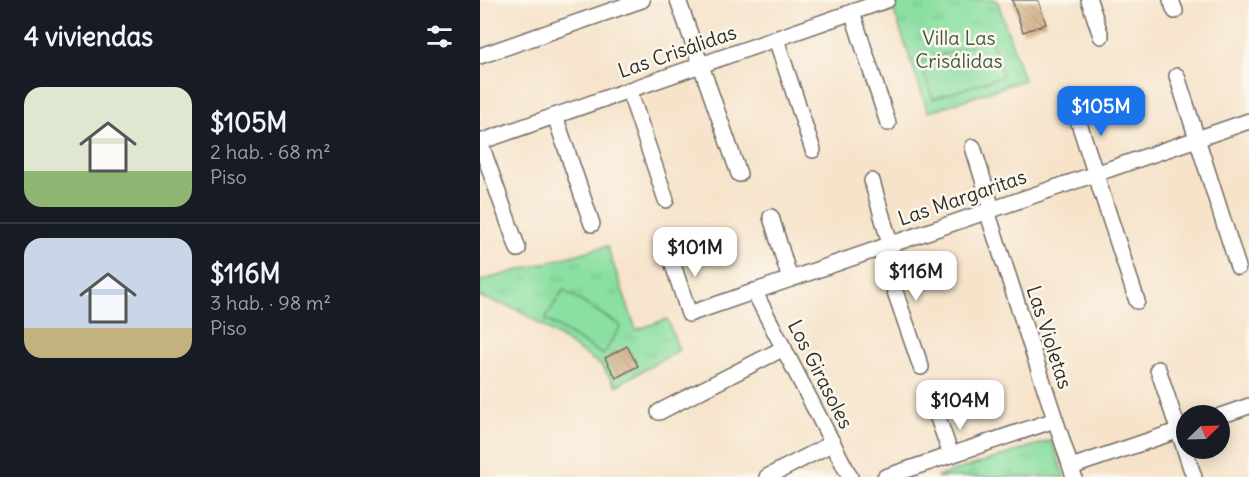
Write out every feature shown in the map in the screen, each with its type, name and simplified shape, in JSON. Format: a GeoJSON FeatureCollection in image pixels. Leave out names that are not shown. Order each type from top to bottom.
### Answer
{"type":"FeatureCollection","features":[{"type":"Feature","properties":{"kind":"street"},"geometry":{"type":"LineString","coordinates":[[480,56],[642,0]]}},
{"type":"Feature","properties":{"kind":"street"},"geometry":{"type":"LineString","coordinates":[[678,0],[739,174]]}},
{"type":"Feature","properties":{"kind":"street","name":"Las Crisálidas"},"geometry":{"type":"LineString","coordinates":[[480,142],[888,0]]}},
{"type":"Feature","properties":{"kind":"street"},"geometry":{"type":"LineString","coordinates":[[1089,0],[1101,36]]}},
{"type":"Feature","properties":{"kind":"street"},"geometry":{"type":"LineString","coordinates":[[852,12],[888,123]]}},
{"type":"Feature","properties":{"kind":"street"},"geometry":{"type":"LineString","coordinates":[[776,39],[813,150]]}},
{"type":"Feature","properties":{"kind":"street"},"geometry":{"type":"LineString","coordinates":[[1177,75],[1238,267]]}},
{"type":"Feature","properties":{"kind":"street"},"geometry":{"type":"LineString","coordinates":[[628,90],[666,200]]}},
{"type":"Feature","properties":{"kind":"street"},"geometry":{"type":"LineString","coordinates":[[1075,111],[1137,302]]}},
{"type":"Feature","properties":{"kind":"street"},"geometry":{"type":"LineString","coordinates":[[555,116],[592,224]]}},
{"type":"Feature","properties":{"kind":"street","name":"Las Margaritas"},"geometry":{"type":"LineString","coordinates":[[669,252],[689,314],[1249,121]]}},
{"type":"Feature","properties":{"kind":"street"},"geometry":{"type":"LineString","coordinates":[[480,142],[518,249]]}},
{"type":"Feature","properties":{"kind":"street","name":"Las Violetas"},"geometry":{"type":"LineString","coordinates":[[973,147],[989,210],[1072,472]]}},
{"type":"Feature","properties":{"kind":"street"},"geometry":{"type":"LineString","coordinates":[[872,181],[885,246],[921,367]]}},
{"type":"Feature","properties":{"kind":"street"},"geometry":{"type":"LineString","coordinates":[[771,217],[790,279]]}},
{"type":"Feature","properties":{"kind":"street","name":"Los Girasoles"},"geometry":{"type":"LineString","coordinates":[[754,291],[850,477]]}},
{"type":"Feature","properties":{"kind":"street"},"geometry":{"type":"LineString","coordinates":[[659,412],[784,348]]}},
{"type":"Feature","properties":{"kind":"street"},"geometry":{"type":"LineString","coordinates":[[1158,369],[1176,412]]}},
{"type":"Feature","properties":{"kind":"street"},"geometry":{"type":"LineString","coordinates":[[1230,413],[1249,406]]}},
{"type":"Feature","properties":{"kind":"street"},"geometry":{"type":"LineString","coordinates":[[938,418],[951,455]]}},
{"type":"Feature","properties":{"kind":"street"},"geometry":{"type":"LineString","coordinates":[[885,477],[1055,420]]}},
{"type":"Feature","properties":{"kind":"street"},"geometry":{"type":"LineString","coordinates":[[1072,472],[1176,432]]}},
{"type":"Feature","properties":{"kind":"street"},"geometry":{"type":"LineString","coordinates":[[767,477],[832,443]]}},
{"type":"Feature","properties":{"kind":"street"},"geometry":{"type":"LineString","coordinates":[[1190,459],[1194,477]]}},
{"type":"Feature","properties":{"kind":"green space","name":"Villa Las Crisálidas"},"geometry":{"type":"Polygon","coordinates":[[[908,0],[997,0],[1024,80],[928,112],[892,5],[908,0]]]}},
{"type":"Feature","properties":{"kind":"green space"},"geometry":{"type":"Polygon","coordinates":[[[991,39],[1003,76],[933,99],[920,62],[991,39]]]}},
{"type":"Feature","properties":{"kind":"green space"},"geometry":{"type":"Polygon","coordinates":[[[607,246],[636,330],[667,319],[679,350],[616,386],[602,366],[519,310],[480,297],[480,281],[607,246]]]}},
{"type":"Feature","properties":{"kind":"green space"},"geometry":{"type":"Polygon","coordinates":[[[563,290],[621,326],[603,355],[545,319],[563,290]]]}},
{"type":"Feature","properties":{"kind":"green space"},"geometry":{"type":"Polygon","coordinates":[[[1052,440],[1064,477],[936,477],[1052,440]]]}},
{"type":"Feature","properties":{"kind":"building"},"geometry":{"type":"Polygon","coordinates":[[[1012,0],[1038,0],[1046,24],[1023,32],[1012,0]]]}},
{"type":"Feature","properties":{"kind":"building"},"geometry":{"type":"Polygon","coordinates":[[[627,346],[638,366],[616,378],[605,358],[627,346]]]}}]}
